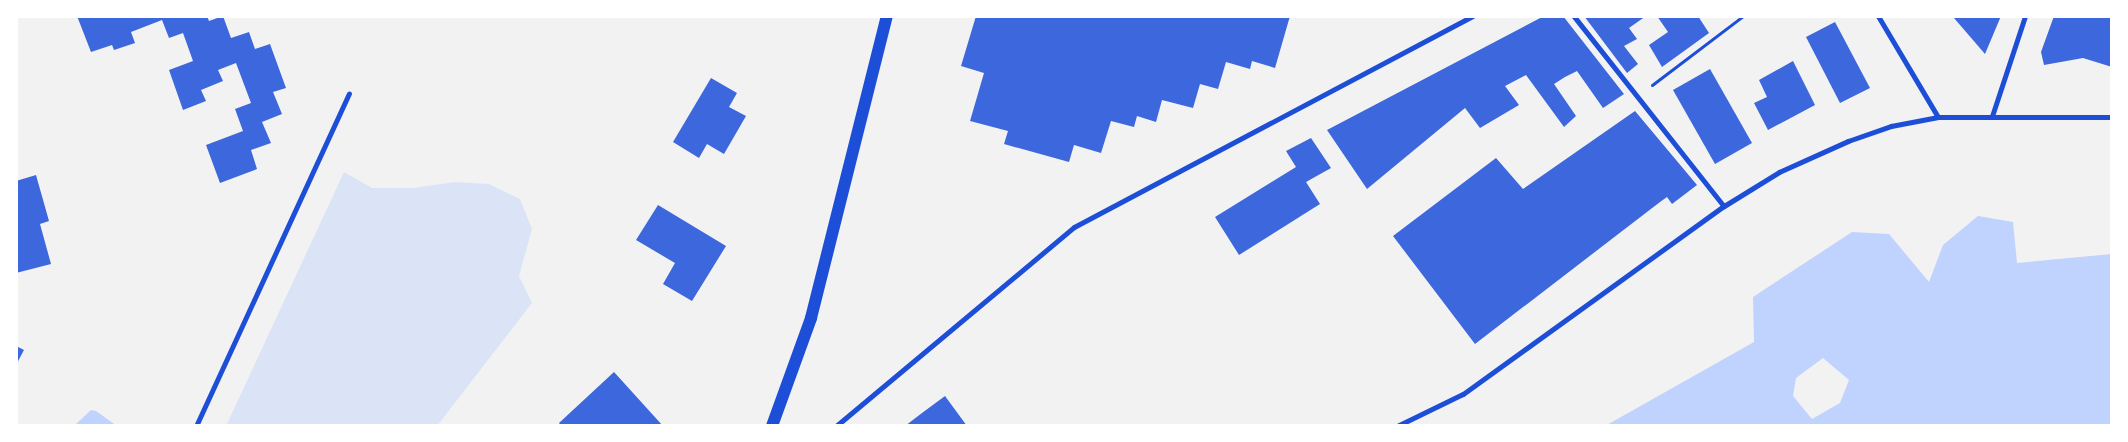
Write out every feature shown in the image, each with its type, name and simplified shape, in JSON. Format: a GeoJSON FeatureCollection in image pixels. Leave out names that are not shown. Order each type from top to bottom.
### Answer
{"type":"FeatureCollection","features":[{"type":"Feature","properties":{"kind":"main road"},"geometry":{"type":"LineString","coordinates":[[772,426],[811,318],[887,16]]}},
{"type":"Feature","properties":{"kind":"street"},"geometry":{"type":"LineString","coordinates":[[836,426],[1074,227],[1473,16]]}},
{"type":"Feature","properties":{"kind":"street"},"geometry":{"type":"LineString","coordinates":[[1574,16],[1724,206]]}},
{"type":"Feature","properties":{"kind":"street"},"geometry":{"type":"LineString","coordinates":[[1878,16],[1938,118]]}},
{"type":"Feature","properties":{"kind":"street"},"geometry":{"type":"LineString","coordinates":[[1992,116],[2025,16]]}},
{"type":"Feature","properties":{"kind":"street"},"geometry":{"type":"LineString","coordinates":[[196,426],[349,94]]}},
{"type":"Feature","properties":{"kind":"street"},"geometry":{"type":"LineString","coordinates":[[1397,426],[1463,394],[1724,206],[1779,172],[1848,141],[1891,126],[1938,118],[1992,116],[2112,117]]}},
{"type":"Feature","properties":{"kind":"path"},"geometry":{"type":"LineString","coordinates":[[1638,96],[1743,16]]}},
{"type":"Feature","properties":{"kind":"shaded area"},"geometry":{"type":"Polygon","coordinates":[[[344,172],[372,188],[413,188],[455,182],[489,184],[520,199],[532,229],[519,276],[532,303],[437,426],[226,426],[344,172]]]}},
{"type":"Feature","properties":{"kind":"water"},"geometry":{"type":"Polygon","coordinates":[[[1978,216],[2013,222],[2017,263],[2112,254],[2112,426],[1605,426],[1754,342],[1753,297],[1852,232],[1889,234],[1929,282],[1943,245],[1978,216]],[[1823,358],[1796,378],[1793,396],[1812,419],[1840,403],[1849,380],[1823,358]]]}},
{"type":"Feature","properties":{"kind":"water"},"geometry":{"type":"Polygon","coordinates":[[[91,410],[96,411],[117,426],[74,426],[91,410]]]}},
{"type":"Feature","properties":{"kind":"building"},"geometry":{"type":"Polygon","coordinates":[[[77,16],[207,16],[209,21],[223,16],[231,38],[249,32],[255,49],[270,44],[286,88],[273,92],[282,114],[262,122],[271,143],[251,150],[257,169],[220,183],[206,145],[243,131],[235,109],[251,103],[236,63],[218,70],[223,81],[201,90],[206,101],[183,110],[169,70],[193,61],[183,33],[169,38],[162,20],[131,32],[135,43],[114,50],[112,45],[91,52],[77,16]]]}},
{"type":"Feature","properties":{"kind":"building"},"geometry":{"type":"Polygon","coordinates":[[[976,16],[1290,16],[1275,68],[1252,61],[1250,69],[1226,62],[1218,89],[1200,84],[1193,108],[1162,100],[1156,122],[1137,116],[1134,127],[1111,121],[1101,153],[1074,145],[1069,162],[1004,144],[1008,131],[970,121],[984,73],[961,66],[976,16]]]}},
{"type":"Feature","properties":{"kind":"building"},"geometry":{"type":"Polygon","coordinates":[[[1544,16],[1563,16],[1624,94],[1603,108],[1577,71],[1565,77],[1554,84],[1576,116],[1564,127],[1526,75],[1505,86],[1519,105],[1480,128],[1465,108],[1367,189],[1327,130],[1544,16]]]}},
{"type":"Feature","properties":{"kind":"building"},"geometry":{"type":"Polygon","coordinates":[[[1584,16],[1646,16],[1629,28],[1637,39],[1624,46],[1638,64],[1627,73],[1584,16]]]}},
{"type":"Feature","properties":{"kind":"building"},"geometry":{"type":"Polygon","coordinates":[[[1657,16],[1698,16],[1709,33],[1662,67],[1649,45],[1668,32],[1657,16]]]}},
{"type":"Feature","properties":{"kind":"building"},"geometry":{"type":"Polygon","coordinates":[[[1957,16],[2001,16],[1985,54],[1954,18],[1957,16]]]}},
{"type":"Feature","properties":{"kind":"building"},"geometry":{"type":"Polygon","coordinates":[[[2054,16],[2112,16],[2112,67],[2083,58],[2044,65],[2041,52],[2054,16]]]}},
{"type":"Feature","properties":{"kind":"building"},"geometry":{"type":"Polygon","coordinates":[[[1835,22],[1870,88],[1840,103],[1806,37],[1835,22]]]}},
{"type":"Feature","properties":{"kind":"building"},"geometry":{"type":"Polygon","coordinates":[[[1793,61],[1815,105],[1768,130],[1754,103],[1767,97],[1759,80],[1793,61]]]}},
{"type":"Feature","properties":{"kind":"building"},"geometry":{"type":"Polygon","coordinates":[[[1710,69],[1752,143],[1715,164],[1673,90],[1710,69]]]}},
{"type":"Feature","properties":{"kind":"building"},"geometry":{"type":"Polygon","coordinates":[[[711,78],[737,93],[729,107],[746,116],[724,154],[707,144],[699,158],[673,142],[711,78]]]}},
{"type":"Feature","properties":{"kind":"building"},"geometry":{"type":"Polygon","coordinates":[[[1635,111],[1697,185],[1672,204],[1667,197],[1660,202],[1475,344],[1393,236],[1496,158],[1523,189],[1635,111]]]}},
{"type":"Feature","properties":{"kind":"building"},"geometry":{"type":"Polygon","coordinates":[[[1311,138],[1331,168],[1306,182],[1320,204],[1239,255],[1215,217],[1296,167],[1286,151],[1311,138]]]}},
{"type":"Feature","properties":{"kind":"building"},"geometry":{"type":"Polygon","coordinates":[[[36,175],[49,221],[40,224],[51,264],[16,273],[16,181],[36,175]]]}},
{"type":"Feature","properties":{"kind":"building"},"geometry":{"type":"Polygon","coordinates":[[[658,205],[726,246],[692,301],[663,284],[675,263],[636,240],[658,205]]]}},
{"type":"Feature","properties":{"kind":"building"},"geometry":{"type":"Polygon","coordinates":[[[16,346],[24,350],[16,365],[16,346]]]}},
{"type":"Feature","properties":{"kind":"building"},"geometry":{"type":"Polygon","coordinates":[[[614,372],[663,426],[561,426],[559,423],[614,372]]]}},
{"type":"Feature","properties":{"kind":"building"},"geometry":{"type":"Polygon","coordinates":[[[945,396],[967,426],[905,426],[922,413],[945,396]]]}}]}
